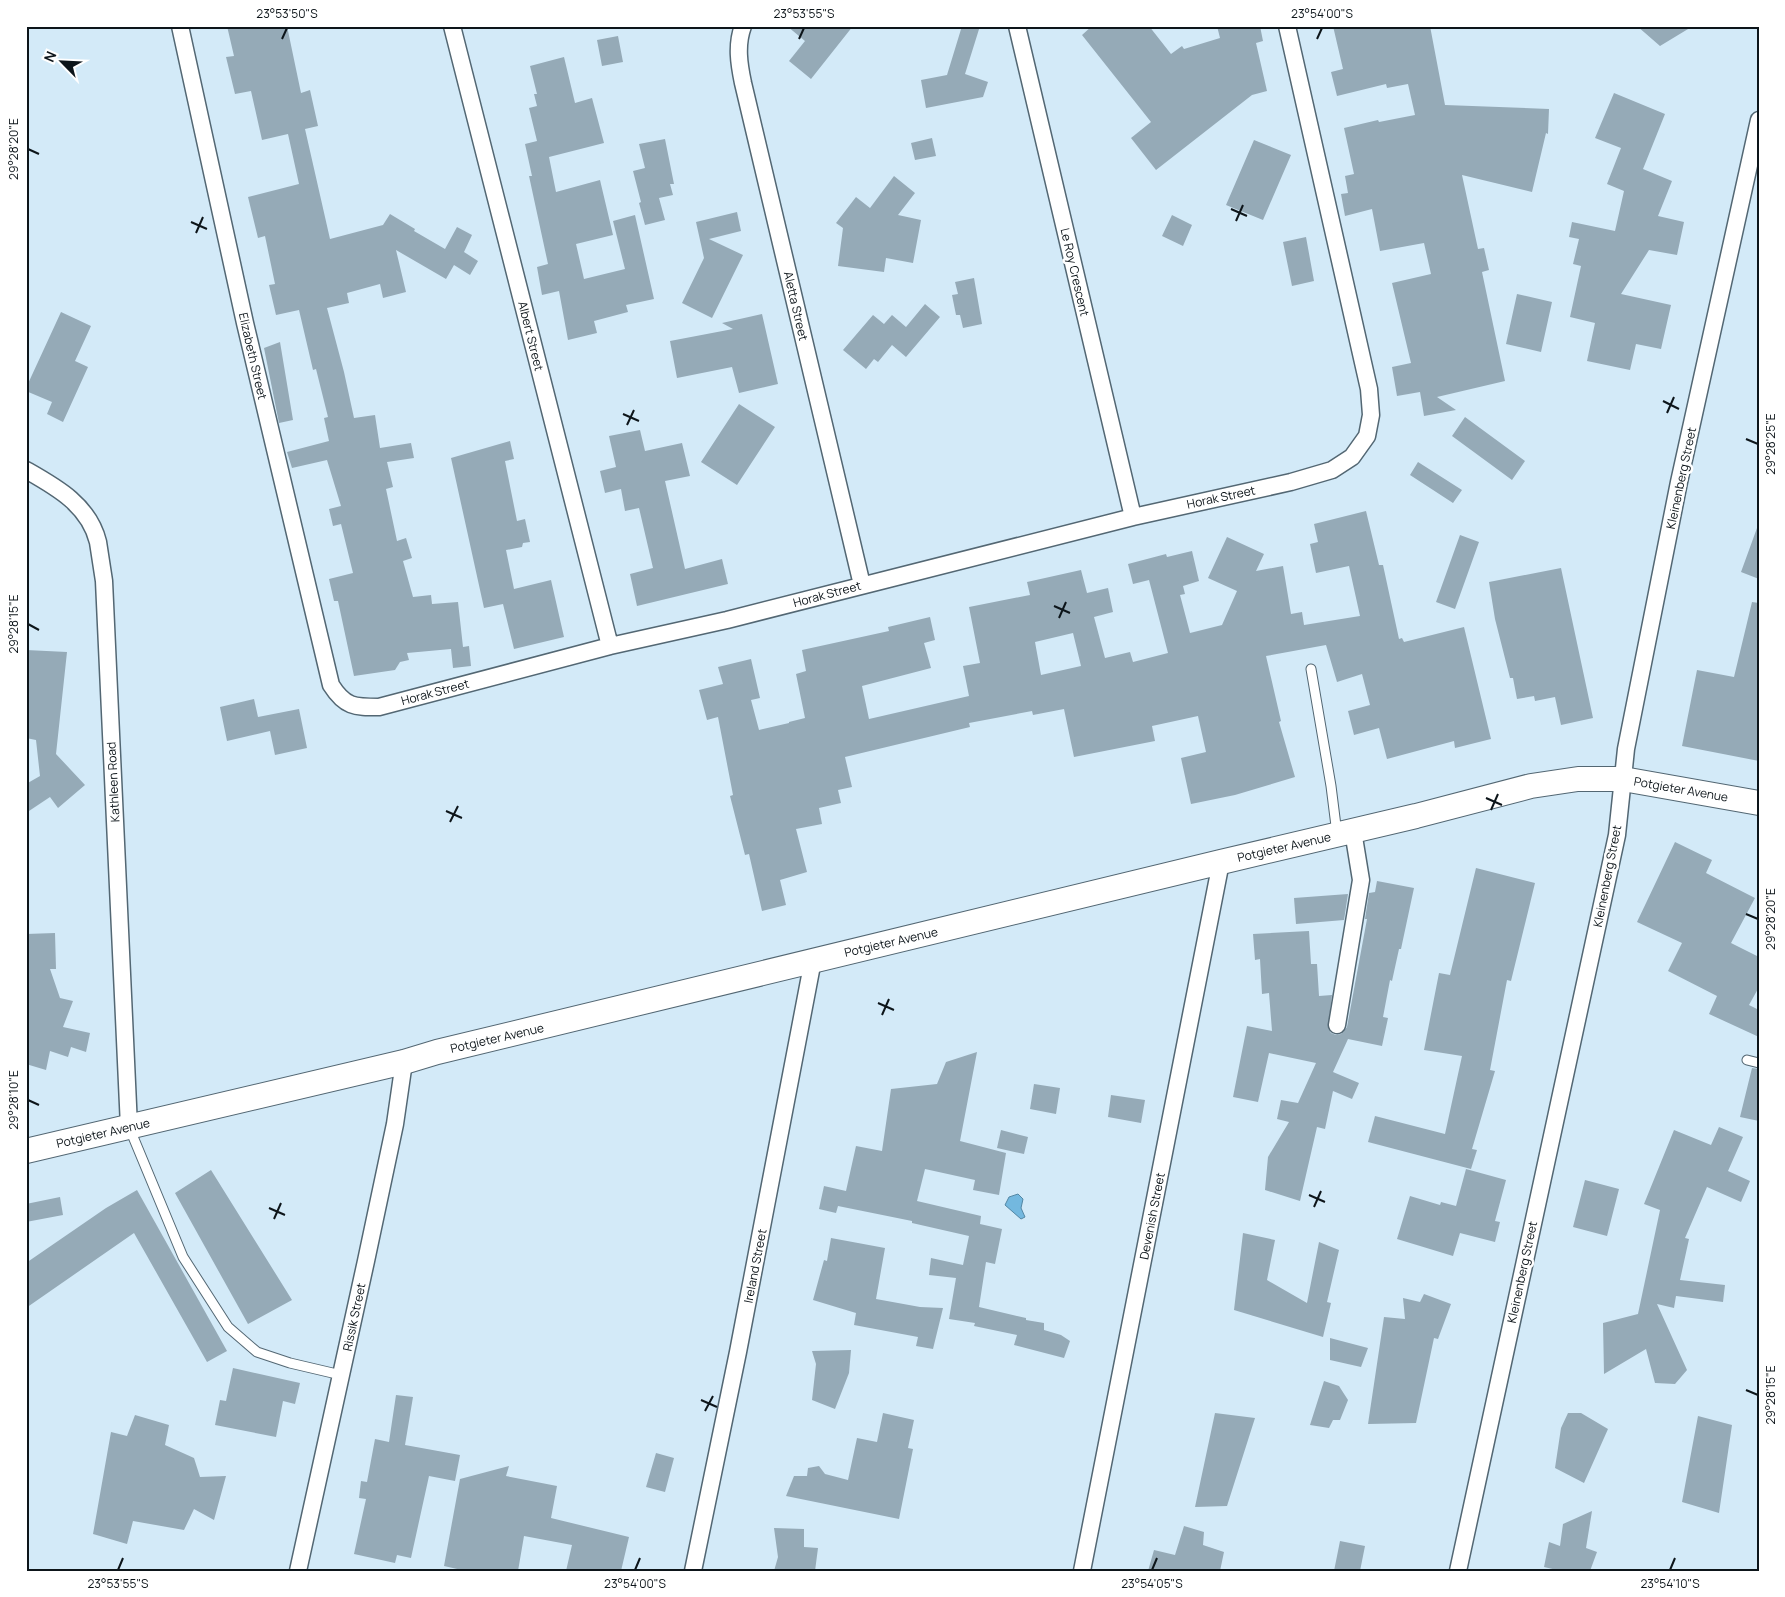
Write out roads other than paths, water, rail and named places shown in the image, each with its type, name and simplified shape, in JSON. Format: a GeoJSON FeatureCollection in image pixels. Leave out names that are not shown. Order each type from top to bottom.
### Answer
{"type":"FeatureCollection","features":[{"type":"Feature","properties":{"kind":"street","name":"Elizabeth Street"},"geometry":{"type":"LineString","coordinates":[[180,26],[245,323],[331,685]]}},
{"type":"Feature","properties":{"kind":"street","name":"Albert Street"},"geometry":{"type":"LineString","coordinates":[[452,26],[610,646]]}},
{"type":"Feature","properties":{"kind":"street","name":"Aletta Street"},"geometry":{"type":"LineString","coordinates":[[743,26],[739,38],[743,83],[862,585]]}},
{"type":"Feature","properties":{"kind":"street","name":"Le Roy Crescent"},"geometry":{"type":"LineString","coordinates":[[1016,26],[1133,517]]}},
{"type":"Feature","properties":{"kind":"street","name":"Horak Street"},"geometry":{"type":"LineString","coordinates":[[331,685],[338,696],[346,703],[357,707],[379,707],[610,646],[727,620],[1133,517],[1291,482],[1332,470],[1352,458],[1367,436],[1371,415],[1370,389],[1287,26]]}},
{"type":"Feature","properties":{"kind":"street","name":"Kleinenberg Street"},"geometry":{"type":"LineString","coordinates":[[1458,1571],[1615,845],[1626,749],[1679,482],[1759,120]]}},
{"type":"Feature","properties":{"kind":"street","name":"Kathleen Road"},"geometry":{"type":"LineString","coordinates":[[26,470],[66,494],[84,513],[97,540],[102,572],[130,1127]]}},
{"type":"Feature","properties":{"kind":"street","name":"Potgieter Avenue"},"geometry":{"type":"LineString","coordinates":[[26,1151],[404,1062],[437,1052],[1416,816],[1531,786],[1578,779],[1623,779],[1759,803]]}},
{"type":"Feature","properties":{"kind":"street"},"geometry":{"type":"LineString","coordinates":[[1338,1025],[1361,880],[1345,832]]}},
{"type":"Feature","properties":{"kind":"street","name":"Devenish Street"},"geometry":{"type":"LineString","coordinates":[[1082,1571],[1221,862]]}},
{"type":"Feature","properties":{"kind":"street","name":"Ireland Street"},"geometry":{"type":"LineString","coordinates":[[692,1571],[738,1352],[813,960]]}},
{"type":"Feature","properties":{"kind":"street","name":"Rissik Street"},"geometry":{"type":"LineString","coordinates":[[298,1571],[395,1124],[404,1062]]}},
{"type":"Feature","properties":{"kind":"lane"},"geometry":{"type":"LineString","coordinates":[[1311,669],[1331,786],[1345,832]]}},
{"type":"Feature","properties":{"kind":"lane"},"geometry":{"type":"LineString","coordinates":[[1747,1060],[1759,1063]]}},
{"type":"Feature","properties":{"kind":"lane"},"geometry":{"type":"LineString","coordinates":[[130,1127],[183,1257],[228,1327],[257,1352],[290,1364],[341,1375]]}},
{"type":"Feature","properties":{"kind":"water"},"geometry":{"type":"Polygon","coordinates":[[[1018,1194],[1023,1199],[1021,1208],[1025,1217],[1021,1219],[1005,1205],[1009,1197],[1018,1194]]]}}]}
